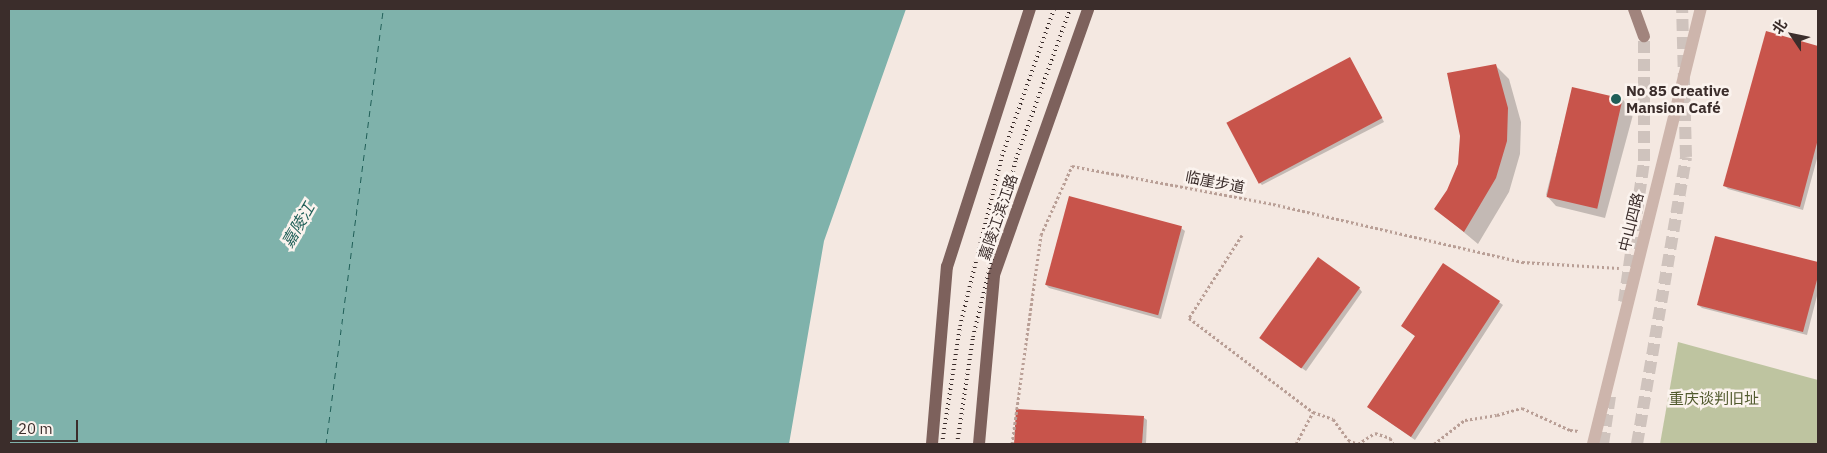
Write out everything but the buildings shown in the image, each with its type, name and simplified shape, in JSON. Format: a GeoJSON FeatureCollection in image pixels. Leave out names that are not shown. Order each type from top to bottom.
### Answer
{"type":"FeatureCollection","features":[{"type":"Feature","properties":{"kind":"main road"},"geometry":{"type":"LineString","coordinates":[[932,444],[947,267],[1030,9]]}},
{"type":"Feature","properties":{"kind":"main road","name":"嘉陵江滨江路"},"geometry":{"type":"LineString","coordinates":[[979,444],[994,275],[1088,9]]}},
{"type":"Feature","properties":{"kind":"main road"},"geometry":{"type":"LineString","coordinates":[[1634,9],[1644,36]]}},
{"type":"Feature","properties":{"kind":"street","name":"中山四路"},"geometry":{"type":"LineString","coordinates":[[1594,438],[1701,9]]}},
{"type":"Feature","properties":{"kind":"path","name":"临崖步道"},"geometry":{"type":"LineString","coordinates":[[1012,444],[1041,236],[1072,166],[1274,204],[1522,262],[1636,269]]}},
{"type":"Feature","properties":{"kind":"path"},"geometry":{"type":"LineString","coordinates":[[1242,235],[1188,318],[1313,412],[1333,419],[1348,440],[1358,444],[1375,433],[1390,438],[1393,444]]}},
{"type":"Feature","properties":{"kind":"path"},"geometry":{"type":"LineString","coordinates":[[1434,444],[1465,420],[1522,408],[1570,430],[1594,438]]}},
{"type":"Feature","properties":{"kind":"path"},"geometry":{"type":"LineString","coordinates":[[1296,444],[1313,412]]}},
{"type":"Feature","properties":{"kind":"green space","name":"重庆谈判旧址"},"geometry":{"type":"Polygon","coordinates":[[[1678,342],[1818,380],[1818,444],[1660,444],[1678,342]]]}},
{"type":"Feature","properties":{"kind":"water","name":"嘉陵江"},"geometry":{"type":"Polygon","coordinates":[[[9,9],[906,9],[824,241],[789,444],[9,444],[9,9]]]}},
{"type":"Feature","properties":{"kind":"ferry route"},"geometry":{"type":"LineString","coordinates":[[326,444],[383,9]]}},
{"type":"Feature","properties":{"kind":"tunnel"},"geometry":{"type":"LineString","coordinates":[[1637,444],[1686,157],[1682,9]]}},
{"type":"Feature","properties":{"kind":"tunnel"},"geometry":{"type":"LineString","coordinates":[[1624,302],[1644,161],[1644,36]]}},
{"type":"Feature","properties":{"kind":"tunnel"},"geometry":{"type":"LineString","coordinates":[[1603,444],[1610,396]]}},
{"type":"Feature","properties":{"kind":"railway"},"geometry":{"type":"LineString","coordinates":[[942,444],[960,326],[1002,156],[1054,9]]}},
{"type":"Feature","properties":{"kind":"railway"},"geometry":{"type":"LineString","coordinates":[[957,444],[973,337],[1016,159],[1070,9]]}},
{"type":"Feature","properties":{"kind":"place","name":"No 85 Creative Mansion Café"},"geometry":{"type":"Point","coordinates":[1616,99]}}]}
